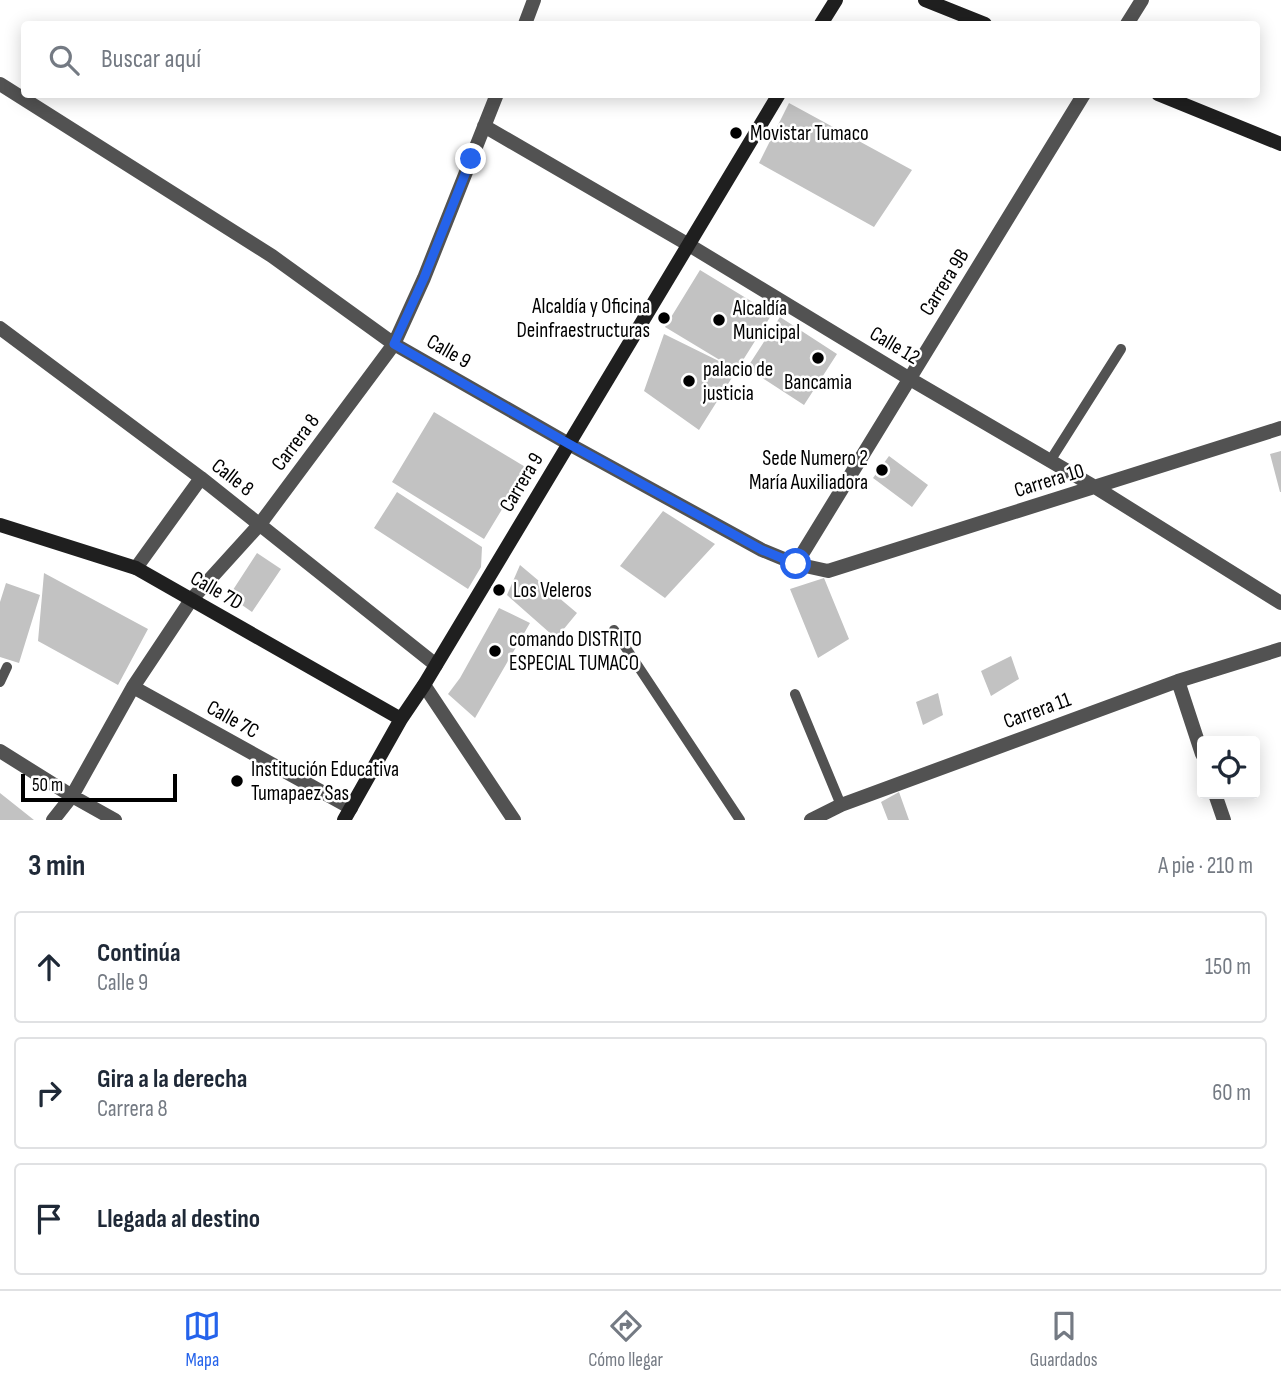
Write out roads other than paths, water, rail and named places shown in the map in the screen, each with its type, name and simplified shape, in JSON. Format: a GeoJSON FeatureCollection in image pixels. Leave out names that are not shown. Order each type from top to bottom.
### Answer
{"type":"FeatureCollection","features":[{"type":"Feature","properties":{"kind":"main road"},"geometry":{"type":"LineString","coordinates":[[823,21],[836,0]]}},
{"type":"Feature","properties":{"kind":"main road"},"geometry":{"type":"LineString","coordinates":[[925,0],[978,21]]}},
{"type":"Feature","properties":{"kind":"main road","name":"Carrera 9"},"geometry":{"type":"LineString","coordinates":[[347,814],[401,719],[777,98]]}},
{"type":"Feature","properties":{"kind":"main road"},"geometry":{"type":"LineString","coordinates":[[1168,98],[1281,144]]}},
{"type":"Feature","properties":{"kind":"main road","name":"Calle 7D"},"geometry":{"type":"LineString","coordinates":[[0,525],[136,568],[401,719]]}},
{"type":"Feature","properties":{"kind":"street"},"geometry":{"type":"LineString","coordinates":[[526,21],[534,0]]}},
{"type":"Feature","properties":{"kind":"street"},"geometry":{"type":"LineString","coordinates":[[1129,21],[1142,0]]}},
{"type":"Feature","properties":{"kind":"street","name":"Calle 9"},"geometry":{"type":"LineString","coordinates":[[0,84],[21,97]]}},
{"type":"Feature","properties":{"kind":"street","name":"Calle 9"},"geometry":{"type":"LineString","coordinates":[[22,98],[272,256],[394,344],[762,550],[796,564],[828,570]]}},
{"type":"Feature","properties":{"kind":"street","name":"Carrera 8"},"geometry":{"type":"LineString","coordinates":[[53,820],[72,796],[132,687],[191,600],[260,524],[394,344],[424,278],[495,98]]}},
{"type":"Feature","properties":{"kind":"street","name":"Carrera 9B"},"geometry":{"type":"LineString","coordinates":[[796,564],[1082,98]]}},
{"type":"Feature","properties":{"kind":"street","name":"Calle 12"},"geometry":{"type":"LineString","coordinates":[[484,126],[1096,487],[1281,603]]}},
{"type":"Feature","properties":{"kind":"street","name":"Calle 8"},"geometry":{"type":"LineString","coordinates":[[0,329],[201,478],[436,665]]}},
{"type":"Feature","properties":{"kind":"street","name":"Carrera 10"},"geometry":{"type":"LineString","coordinates":[[828,570],[1281,428]]}},
{"type":"Feature","properties":{"kind":"street"},"geometry":{"type":"LineString","coordinates":[[136,568],[201,478]]}},
{"type":"Feature","properties":{"kind":"street","name":"Carrera 11"},"geometry":{"type":"LineString","coordinates":[[811,820],[841,805],[1178,681],[1281,649]]}},
{"type":"Feature","properties":{"kind":"street"},"geometry":{"type":"LineString","coordinates":[[1178,681],[1197,739]]}},
{"type":"Feature","properties":{"kind":"street"},"geometry":{"type":"LineString","coordinates":[[424,685],[514,820]]}},
{"type":"Feature","properties":{"kind":"street","name":"Calle 7C"},"geometry":{"type":"LineString","coordinates":[[132,687],[347,814]]}},
{"type":"Feature","properties":{"kind":"street"},"geometry":{"type":"LineString","coordinates":[[0,751],[115,820]]}},
{"type":"Feature","properties":{"kind":"street"},"geometry":{"type":"LineString","coordinates":[[1217,799],[1224,820]]}},
{"type":"Feature","properties":{"kind":"lane"},"geometry":{"type":"LineString","coordinates":[[1050,461],[1121,349]]}},
{"type":"Feature","properties":{"kind":"lane"},"geometry":{"type":"LineString","coordinates":[[614,631],[740,820]]}},
{"type":"Feature","properties":{"kind":"lane"},"geometry":{"type":"LineString","coordinates":[[0,682],[7,667]]}},
{"type":"Feature","properties":{"kind":"lane"},"geometry":{"type":"LineString","coordinates":[[794,694],[841,805]]}},
{"type":"Feature","properties":{"kind":"place","name":"Movistar Tumaco"},"geometry":{"type":"Point","coordinates":[736,133]}},
{"type":"Feature","properties":{"kind":"place","name":"Alcaldía y Oficina Deinfraestructuras"},"geometry":{"type":"Point","coordinates":[664,318]}},
{"type":"Feature","properties":{"kind":"place","name":"Alcaldía Municipal"},"geometry":{"type":"Point","coordinates":[719,320]}},
{"type":"Feature","properties":{"kind":"place","name":"Bancamia"},"geometry":{"type":"Point","coordinates":[818,358]}},
{"type":"Feature","properties":{"kind":"place","name":"palacio de justicia"},"geometry":{"type":"Point","coordinates":[689,381]}},
{"type":"Feature","properties":{"kind":"place","name":"Sede Numero 2 María Auxiliadora"},"geometry":{"type":"Point","coordinates":[882,470]}},
{"type":"Feature","properties":{"kind":"place","name":"Los Veleros"},"geometry":{"type":"Point","coordinates":[499,590]}},
{"type":"Feature","properties":{"kind":"place","name":"comando DISTRITO ESPECIAL TUMACO"},"geometry":{"type":"Point","coordinates":[495,651]}},
{"type":"Feature","properties":{"kind":"place","name":"Institución Educativa Tumapaez Sas"},"geometry":{"type":"Point","coordinates":[237,781]}}]}
